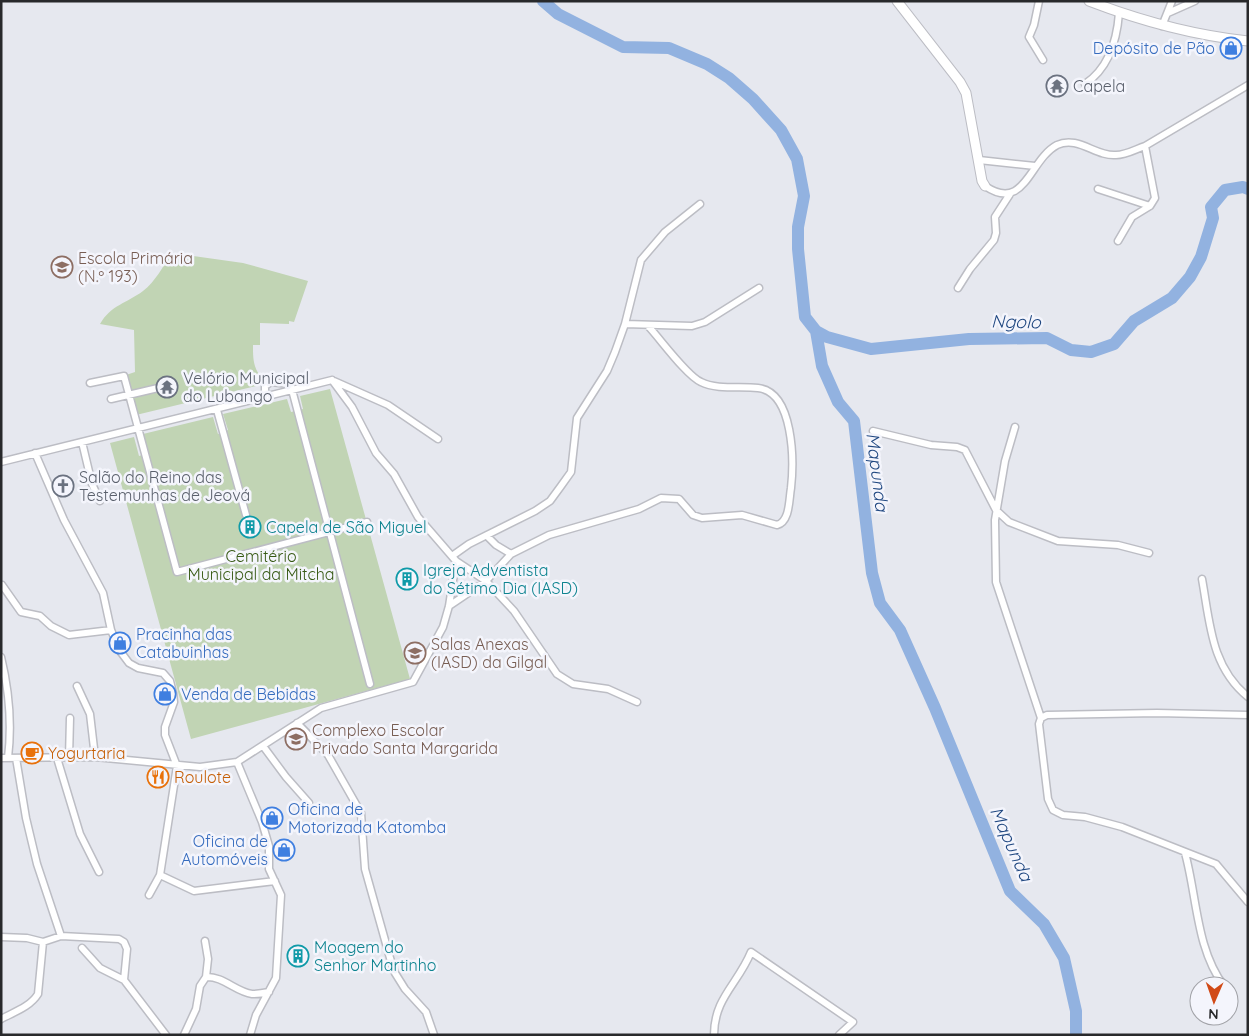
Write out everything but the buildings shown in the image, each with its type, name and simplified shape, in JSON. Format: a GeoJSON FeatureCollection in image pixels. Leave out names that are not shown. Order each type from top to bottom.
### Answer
{"type":"FeatureCollection","features":[{"type":"Feature","properties":{"kind":"street"},"geometry":{"type":"LineString","coordinates":[[897,1],[960,82],[966,93],[982,182],[992,191],[1010,194]]}},
{"type":"Feature","properties":{"kind":"street"},"geometry":{"type":"LineString","coordinates":[[1039,1],[1034,26],[1029,37],[1043,60]]}},
{"type":"Feature","properties":{"kind":"street"},"geometry":{"type":"LineString","coordinates":[[1089,1],[1119,13],[1162,26],[1207,37],[1248,41]]}},
{"type":"Feature","properties":{"kind":"street"},"geometry":{"type":"LineString","coordinates":[[1162,26],[1172,1]]}},
{"type":"Feature","properties":{"kind":"street"},"geometry":{"type":"LineString","coordinates":[[1168,13],[1195,1]]}},
{"type":"Feature","properties":{"kind":"street"},"geometry":{"type":"LineString","coordinates":[[1086,84],[1094,78],[1107,60],[1115,37],[1119,13]]}},
{"type":"Feature","properties":{"kind":"street"},"geometry":{"type":"LineString","coordinates":[[958,288],[970,269],[994,240],[996,233],[995,217],[1010,194],[1024,184],[1035,166],[1057,146],[1067,142],[1116,156],[1145,146],[1248,86]]}},
{"type":"Feature","properties":{"kind":"street"},"geometry":{"type":"LineString","coordinates":[[1118,241],[1132,217],[1150,206],[1155,198],[1155,188],[1145,146]]}},
{"type":"Feature","properties":{"kind":"street"},"geometry":{"type":"LineString","coordinates":[[978,160],[1035,166]]}},
{"type":"Feature","properties":{"kind":"street"},"geometry":{"type":"LineString","coordinates":[[1098,189],[1150,206]]}},
{"type":"Feature","properties":{"kind":"street"},"geometry":{"type":"LineString","coordinates":[[454,558],[487,536],[550,501],[571,472],[577,418],[607,371],[625,324],[641,260],[664,232],[700,204]]}},
{"type":"Feature","properties":{"kind":"street"},"geometry":{"type":"LineString","coordinates":[[625,324],[649,327],[692,326],[705,322],[759,288]]}},
{"type":"Feature","properties":{"kind":"street"},"geometry":{"type":"LineString","coordinates":[[449,606],[486,580],[511,554],[549,535],[622,514],[661,498],[671,497],[679,499],[693,514],[702,518],[742,515],[778,525],[784,521],[788,508],[792,461],[786,416],[779,400],[772,393],[761,388],[702,383],[693,376],[649,327]]}},
{"type":"Feature","properties":{"kind":"street"},"geometry":{"type":"LineString","coordinates":[[90,383],[124,376],[143,455],[177,572],[367,522]]}},
{"type":"Feature","properties":{"kind":"street"},"geometry":{"type":"LineString","coordinates":[[332,380],[352,407],[376,453],[394,474],[418,517],[454,558],[486,580],[514,611],[557,674],[573,684],[608,689],[637,702]]}},
{"type":"Feature","properties":{"kind":"street"},"geometry":{"type":"LineString","coordinates":[[1,462],[293,392],[332,380],[388,406],[438,439]]}},
{"type":"Feature","properties":{"kind":"street"},"geometry":{"type":"LineString","coordinates":[[265,398],[265,386],[271,382],[289,384],[293,392],[370,684]]}},
{"type":"Feature","properties":{"kind":"street"},"geometry":{"type":"LineString","coordinates":[[111,399],[158,388]]}},
{"type":"Feature","properties":{"kind":"street"},"geometry":{"type":"LineString","coordinates":[[216,410],[246,515]]}},
{"type":"Feature","properties":{"kind":"street"},"geometry":{"type":"LineString","coordinates":[[1015,427],[1005,461],[996,510],[996,582],[1041,718],[1039,724],[1048,800],[1053,810],[1063,815],[1085,817],[1122,827],[1216,864],[1248,902]]}},
{"type":"Feature","properties":{"kind":"street"},"geometry":{"type":"LineString","coordinates":[[873,431],[931,445],[957,446],[965,450],[996,510],[1009,522],[1043,537],[1058,541],[1118,545],[1149,553]]}},
{"type":"Feature","properties":{"kind":"street"},"geometry":{"type":"LineString","coordinates":[[82,442],[92,484],[100,501]]}},
{"type":"Feature","properties":{"kind":"street"},"geometry":{"type":"LineString","coordinates":[[35,453],[64,520],[103,593],[111,630],[120,652],[129,663],[138,668],[164,673],[170,681],[174,702],[166,722],[166,735],[177,766],[160,875],[149,896]]}},
{"type":"Feature","properties":{"kind":"street"},"geometry":{"type":"LineString","coordinates":[[487,536],[496,545],[511,554]]}},
{"type":"Feature","properties":{"kind":"street"},"geometry":{"type":"LineString","coordinates":[[1,657],[6,677],[9,714],[5,758],[95,757],[148,760],[177,766],[200,767],[237,762],[321,708],[413,682],[443,627],[449,606],[454,558]]}},
{"type":"Feature","properties":{"kind":"street"},"geometry":{"type":"LineString","coordinates":[[1202,579],[1220,663],[1237,688],[1248,697]]}},
{"type":"Feature","properties":{"kind":"street"},"geometry":{"type":"LineString","coordinates":[[2,585],[21,612],[40,616],[60,631],[78,635],[111,630]]}},
{"type":"Feature","properties":{"kind":"street"},"geometry":{"type":"LineString","coordinates":[[77,686],[90,714],[95,757]]}},
{"type":"Feature","properties":{"kind":"street"},"geometry":{"type":"LineString","coordinates":[[1041,718],[1047,715],[1147,713],[1248,715]]}},
{"type":"Feature","properties":{"kind":"street"},"geometry":{"type":"LineString","coordinates":[[69,758],[70,718]]}},
{"type":"Feature","properties":{"kind":"street"},"geometry":{"type":"LineString","coordinates":[[298,724],[328,755],[360,813],[365,869],[395,973],[413,999],[426,1012],[434,1035]]}},
{"type":"Feature","properties":{"kind":"street"},"geometry":{"type":"LineString","coordinates":[[263,746],[286,777],[309,803]]}},
{"type":"Feature","properties":{"kind":"street"},"geometry":{"type":"LineString","coordinates":[[16,758],[26,818],[37,864],[62,936]]}},
{"type":"Feature","properties":{"kind":"street"},"geometry":{"type":"LineString","coordinates":[[57,758],[80,834],[99,872]]}},
{"type":"Feature","properties":{"kind":"street"},"geometry":{"type":"LineString","coordinates":[[237,762],[262,822],[268,846],[269,869],[281,896],[276,978],[256,1015],[250,1035]]}},
{"type":"Feature","properties":{"kind":"street"},"geometry":{"type":"LineString","coordinates":[[1185,853],[1206,949],[1217,976]]}},
{"type":"Feature","properties":{"kind":"street"},"geometry":{"type":"LineString","coordinates":[[160,875],[194,891],[275,881]]}},
{"type":"Feature","properties":{"kind":"street"},"geometry":{"type":"LineString","coordinates":[[1,937],[26,938],[43,942],[62,936],[119,939],[124,942],[127,949],[124,980]]}},
{"type":"Feature","properties":{"kind":"street"},"geometry":{"type":"LineString","coordinates":[[184,1035],[196,1009],[200,986],[206,977],[208,960],[205,941]]}},
{"type":"Feature","properties":{"kind":"street"},"geometry":{"type":"LineString","coordinates":[[1,1019],[24,1007],[34,1000],[38,994],[43,942]]}},
{"type":"Feature","properties":{"kind":"street"},"geometry":{"type":"LineString","coordinates":[[82,948],[100,968],[124,980],[166,1035]]}},
{"type":"Feature","properties":{"kind":"street"},"geometry":{"type":"LineString","coordinates":[[714,1035],[714,1018],[725,994],[744,969],[751,952],[853,1022],[839,1035]]}},
{"type":"Feature","properties":{"kind":"street"},"geometry":{"type":"LineString","coordinates":[[206,977],[215,976],[233,987],[252,994],[269,992]]}},
{"type":"Feature","properties":{"kind":"green space"},"geometry":{"type":"Polygon","coordinates":[[[172,253],[243,263],[308,281],[294,322],[289,321],[289,324],[260,323],[260,345],[253,345],[253,354],[256,370],[261,377],[260,385],[136,415],[126,375],[135,372],[134,330],[100,324],[114,308],[148,287],[172,253]]]}},
{"type":"Feature","properties":{"kind":"green space","name":"Cemitério Municipal da Mitcha"},"geometry":{"type":"Polygon","coordinates":[[[330,389],[410,679],[191,739],[110,443],[134,437],[139,456],[149,453],[143,434],[213,417],[218,434],[228,430],[223,414],[287,399],[291,412],[303,409],[300,396],[330,389]]]}},
{"type":"Feature","properties":{"kind":"waterway","name":"Mapunda"},"geometry":{"type":"LineString","coordinates":[[543,1],[558,14],[623,47],[669,48],[707,64],[729,78],[753,99],[781,130],[797,159],[804,196],[798,227],[798,249],[805,317],[816,331],[822,366],[838,402],[854,421],[872,573],[880,603],[900,630],[935,708],[1010,891],[1044,924],[1064,958],[1076,1011],[1076,1035]]}},
{"type":"Feature","properties":{"kind":"waterway","name":"Ngolo"},"geometry":{"type":"LineString","coordinates":[[816,331],[827,337],[871,349],[969,339],[1047,338],[1071,350],[1091,352],[1114,344],[1134,321],[1172,298],[1190,277],[1201,257],[1213,218],[1211,207],[1225,190],[1243,187],[1248,189]]}},
{"type":"Feature","properties":{"kind":"place","name":"Depósito de Pão"},"geometry":{"type":"Point","coordinates":[1231,48]}},
{"type":"Feature","properties":{"kind":"place","name":"Capela"},"geometry":{"type":"Point","coordinates":[1057,86]}},
{"type":"Feature","properties":{"kind":"place","name":"Escola Primária (N.º 193)"},"geometry":{"type":"Point","coordinates":[62,267]}},
{"type":"Feature","properties":{"kind":"place","name":"Velório Municipal do Lubango"},"geometry":{"type":"Point","coordinates":[167,387]}},
{"type":"Feature","properties":{"kind":"place","name":"Salão do Reino das Testemunhas de Jeová"},"geometry":{"type":"Point","coordinates":[63,486]}},
{"type":"Feature","properties":{"kind":"place","name":"Capela de São Miguel"},"geometry":{"type":"Point","coordinates":[250,527]}},
{"type":"Feature","properties":{"kind":"place","name":"Igreja Adventista do Sétimo Dia (IASD)"},"geometry":{"type":"Point","coordinates":[407,579]}},
{"type":"Feature","properties":{"kind":"place","name":"Pracinha das Catabuinhas"},"geometry":{"type":"Point","coordinates":[120,643]}},
{"type":"Feature","properties":{"kind":"place","name":"Salas Anexas (IASD) da Gilgal"},"geometry":{"type":"Point","coordinates":[415,653]}},
{"type":"Feature","properties":{"kind":"place","name":"Venda de Bebidas"},"geometry":{"type":"Point","coordinates":[165,694]}},
{"type":"Feature","properties":{"kind":"place","name":"Complexo Escolar Privado Santa Margarida"},"geometry":{"type":"Point","coordinates":[296,739]}},
{"type":"Feature","properties":{"kind":"place","name":"Yogurtaria"},"geometry":{"type":"Point","coordinates":[32,753]}},
{"type":"Feature","properties":{"kind":"place","name":"Roulote"},"geometry":{"type":"Point","coordinates":[158,777]}},
{"type":"Feature","properties":{"kind":"place","name":"Oficina de Motorizada Katomba"},"geometry":{"type":"Point","coordinates":[272,818]}},
{"type":"Feature","properties":{"kind":"place","name":"Oficina de Automóveis"},"geometry":{"type":"Point","coordinates":[284,850]}},
{"type":"Feature","properties":{"kind":"place","name":"Moagem do Senhor Martinho"},"geometry":{"type":"Point","coordinates":[298,956]}}]}
